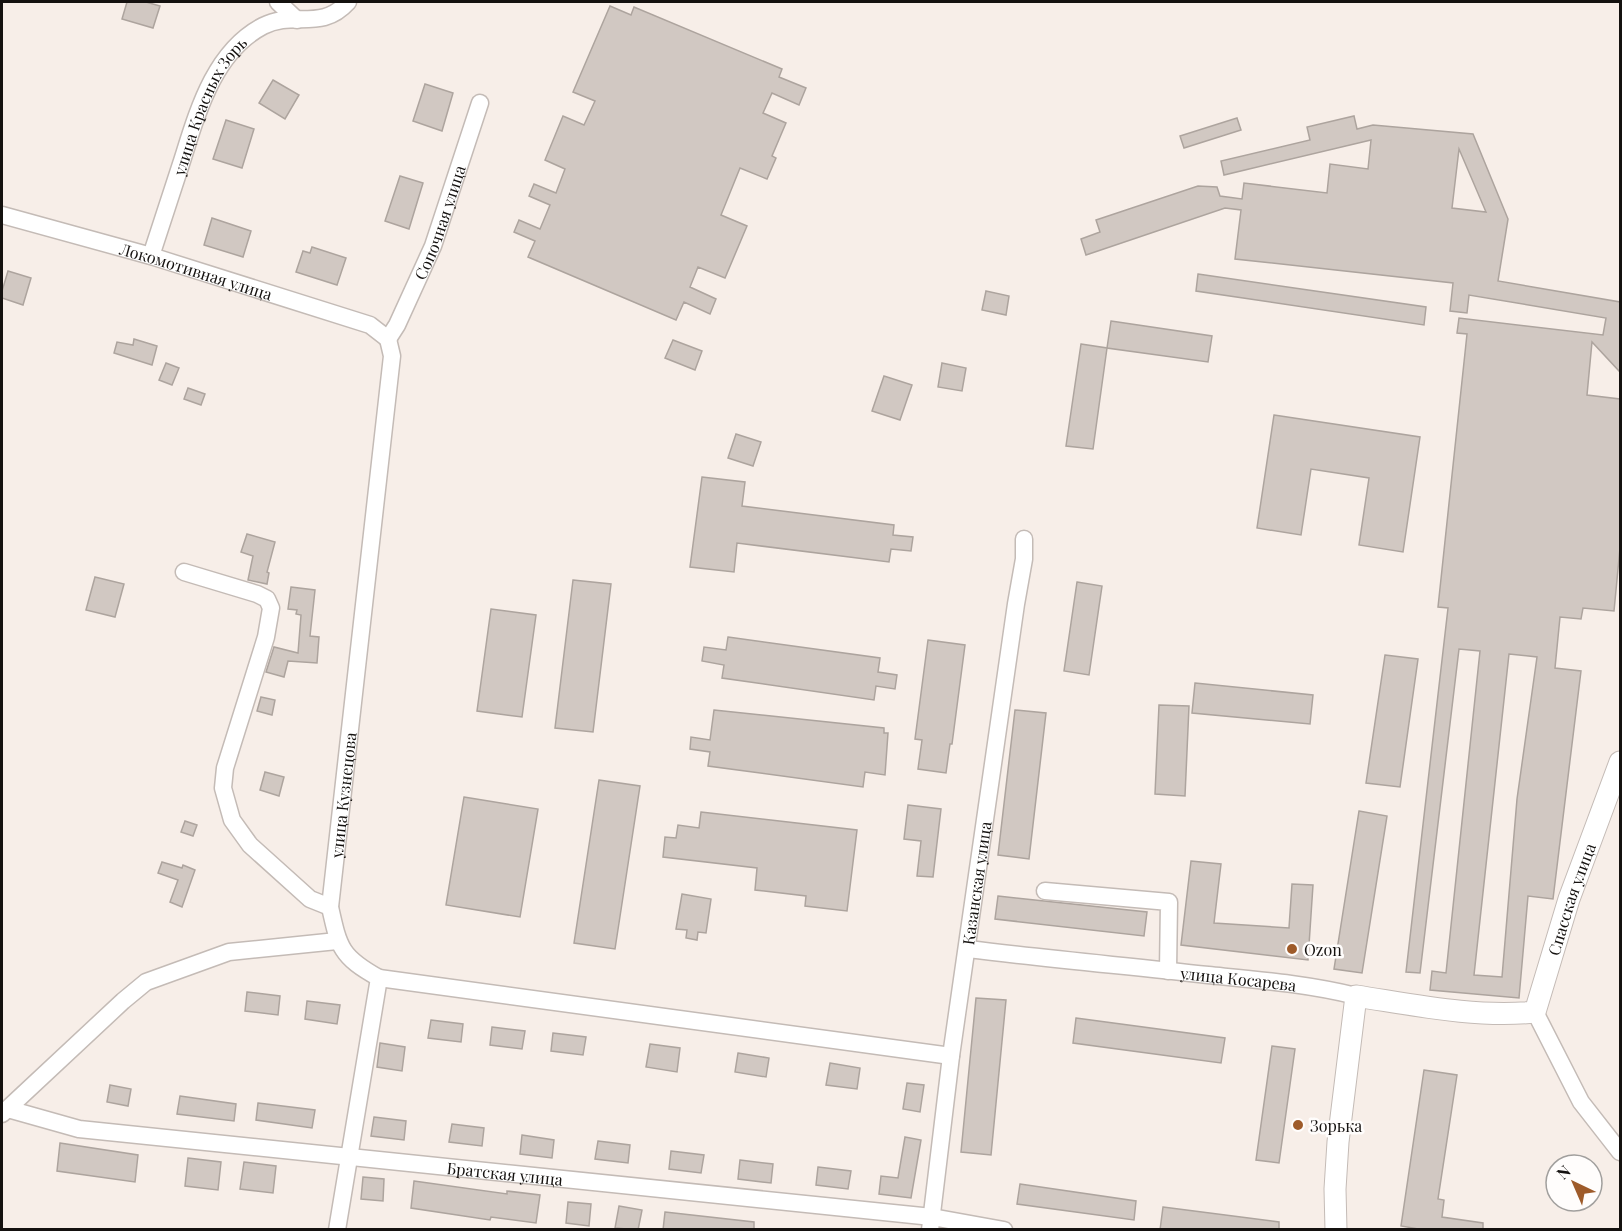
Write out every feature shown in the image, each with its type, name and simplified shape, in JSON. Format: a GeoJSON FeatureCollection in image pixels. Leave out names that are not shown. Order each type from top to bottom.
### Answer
{"type":"FeatureCollection","features":[{"type":"Feature","properties":{"kind":"street"},"geometry":{"type":"LineString","coordinates":[[278,2],[297,20]]}},
{"type":"Feature","properties":{"kind":"street","name":"улица Красных Зорь"},"geometry":{"type":"LineString","coordinates":[[151,256],[201,104],[219,68],[239,44],[262,27],[280,19],[322,19],[339,11],[348,2]]}},
{"type":"Feature","properties":{"kind":"street","name":"Сопочная улица"},"geometry":{"type":"LineString","coordinates":[[388,339],[397,325],[433,246],[480,103]]}},
{"type":"Feature","properties":{"kind":"street","name":"Локомотивная улица"},"geometry":{"type":"LineString","coordinates":[[2,215],[151,256],[370,326],[388,339]]}},
{"type":"Feature","properties":{"kind":"street","name":"улица Кузнецова"},"geometry":{"type":"LineString","coordinates":[[379,978],[354,964],[337,941],[330,907],[392,356],[388,339]]}},
{"type":"Feature","properties":{"kind":"street","name":"Казанская улица"},"geometry":{"type":"LineString","coordinates":[[931,1223],[951,1056],[1024,559],[1024,539]]}},
{"type":"Feature","properties":{"kind":"street"},"geometry":{"type":"LineString","coordinates":[[184,572],[267,599],[270,608],[266,637],[225,768],[223,788],[232,820],[250,845],[310,899],[330,907]]}},
{"type":"Feature","properties":{"kind":"street","name":"Спасская улица"},"geometry":{"type":"LineString","coordinates":[[1535,1012],[1569,899],[1620,762]]}},
{"type":"Feature","properties":{"kind":"street"},"geometry":{"type":"LineString","coordinates":[[1045,891],[1169,902],[1168,971]]}},
{"type":"Feature","properties":{"kind":"street"},"geometry":{"type":"LineString","coordinates":[[5,1112],[146,982],[229,952],[337,941]]}},
{"type":"Feature","properties":{"kind":"street","name":"улица Косарева"},"geometry":{"type":"LineString","coordinates":[[968,949],[1326,988],[1356,996],[1423,1006],[1507,1015],[1535,1012]]}},
{"type":"Feature","properties":{"kind":"street"},"geometry":{"type":"LineString","coordinates":[[337,1230],[379,978],[951,1056]]}},
{"type":"Feature","properties":{"kind":"street"},"geometry":{"type":"LineString","coordinates":[[1336,1230],[1335,1189],[1338,1142],[1356,996]]}},
{"type":"Feature","properties":{"kind":"street"},"geometry":{"type":"LineString","coordinates":[[1535,1012],[1581,1102],[1620,1152]]}},
{"type":"Feature","properties":{"kind":"street","name":"Братская улица"},"geometry":{"type":"LineString","coordinates":[[5,1112],[79,1129],[1004,1230]]}},
{"type":"Feature","properties":{"kind":"building"},"geometry":{"type":"Polygon","coordinates":[[[127,2],[146,2],[160,6],[153,28],[122,19],[127,2]]]}},
{"type":"Feature","properties":{"kind":"building"},"geometry":{"type":"Polygon","coordinates":[[[610,6],[631,15],[634,7],[782,69],[779,77],[806,88],[799,105],[772,93],[763,113],[786,123],[772,156],[776,158],[767,179],[740,168],[721,215],[747,226],[725,278],[698,267],[690,287],[716,299],[710,314],[684,302],[676,320],[528,257],[535,241],[514,232],[519,220],[540,229],[550,205],[529,196],[534,184],[556,193],[565,169],[545,160],[563,116],[584,125],[595,101],[573,92],[610,6]]]}},
{"type":"Feature","properties":{"kind":"building"},"geometry":{"type":"Polygon","coordinates":[[[273,80],[299,95],[285,119],[259,103],[273,80]]]}},
{"type":"Feature","properties":{"kind":"building"},"geometry":{"type":"Polygon","coordinates":[[[425,84],[453,93],[442,131],[413,121],[425,84]]]}},
{"type":"Feature","properties":{"kind":"building"},"geometry":{"type":"Polygon","coordinates":[[[1354,116],[1357,129],[1373,125],[1473,134],[1508,219],[1498,281],[1620,302],[1620,372],[1592,342],[1587,395],[1620,399],[1620,548],[1614,611],[1583,608],[1581,619],[1560,617],[1555,668],[1581,671],[1553,899],[1528,896],[1519,998],[1430,990],[1432,971],[1446,973],[1480,651],[1459,649],[1420,973],[1406,972],[1448,608],[1438,607],[1467,334],[1457,333],[1459,318],[1603,335],[1606,318],[1469,295],[1467,313],[1450,311],[1453,283],[1235,259],[1241,210],[1225,208],[1086,255],[1081,239],[1100,232],[1096,220],[1198,186],[1217,187],[1220,196],[1242,199],[1244,183],[1327,193],[1330,164],[1368,169],[1371,140],[1224,175],[1221,161],[1310,140],[1307,127],[1354,116]],[[1459,149],[1452,208],[1486,212],[1459,149]],[[1509,654],[1474,975],[1502,977],[1517,799],[1537,657],[1509,654]]]}},
{"type":"Feature","properties":{"kind":"building"},"geometry":{"type":"Polygon","coordinates":[[[1237,118],[1241,130],[1184,148],[1180,136],[1237,118]]]}},
{"type":"Feature","properties":{"kind":"building"},"geometry":{"type":"Polygon","coordinates":[[[226,120],[254,129],[242,168],[213,159],[226,120]]]}},
{"type":"Feature","properties":{"kind":"building"},"geometry":{"type":"Polygon","coordinates":[[[400,176],[423,183],[409,229],[385,221],[400,176]]]}},
{"type":"Feature","properties":{"kind":"building"},"geometry":{"type":"Polygon","coordinates":[[[212,218],[251,231],[243,257],[204,245],[212,218]]]}},
{"type":"Feature","properties":{"kind":"building"},"geometry":{"type":"Polygon","coordinates":[[[312,247],[346,258],[337,285],[296,272],[303,251],[310,253],[312,247]]]}},
{"type":"Feature","properties":{"kind":"building"},"geometry":{"type":"Polygon","coordinates":[[[8,271],[31,278],[23,305],[2,298],[8,271]]]}},
{"type":"Feature","properties":{"kind":"building"},"geometry":{"type":"Polygon","coordinates":[[[1198,274],[1426,307],[1424,325],[1196,291],[1198,274]]]}},
{"type":"Feature","properties":{"kind":"building"},"geometry":{"type":"Polygon","coordinates":[[[986,291],[1009,296],[1006,315],[982,310],[986,291]]]}},
{"type":"Feature","properties":{"kind":"building"},"geometry":{"type":"Polygon","coordinates":[[[1111,321],[1212,336],[1208,362],[1107,348],[1111,321]]]}},
{"type":"Feature","properties":{"kind":"building"},"geometry":{"type":"Polygon","coordinates":[[[134,339],[157,346],[152,365],[114,353],[117,342],[133,345],[134,339]]]}},
{"type":"Feature","properties":{"kind":"building"},"geometry":{"type":"Polygon","coordinates":[[[673,340],[702,351],[695,370],[665,358],[673,340]]]}},
{"type":"Feature","properties":{"kind":"building"},"geometry":{"type":"Polygon","coordinates":[[[1081,344],[1107,348],[1093,449],[1066,446],[1081,344]]]}},
{"type":"Feature","properties":{"kind":"building"},"geometry":{"type":"Polygon","coordinates":[[[166,363],[179,368],[172,385],[159,380],[166,363]]]}},
{"type":"Feature","properties":{"kind":"building"},"geometry":{"type":"Polygon","coordinates":[[[942,363],[966,368],[962,391],[938,387],[942,363]]]}},
{"type":"Feature","properties":{"kind":"building"},"geometry":{"type":"Polygon","coordinates":[[[884,376],[912,385],[900,420],[872,411],[884,376]]]}},
{"type":"Feature","properties":{"kind":"building"},"geometry":{"type":"Polygon","coordinates":[[[188,388],[205,394],[201,405],[184,399],[188,388]]]}},
{"type":"Feature","properties":{"kind":"building"},"geometry":{"type":"Polygon","coordinates":[[[1274,415],[1420,437],[1403,552],[1359,545],[1369,478],[1311,469],[1301,535],[1257,528],[1274,415]]]}},
{"type":"Feature","properties":{"kind":"building"},"geometry":{"type":"Polygon","coordinates":[[[736,434],[761,442],[753,466],[728,458],[736,434]]]}},
{"type":"Feature","properties":{"kind":"building"},"geometry":{"type":"Polygon","coordinates":[[[702,477],[745,482],[742,506],[894,525],[893,535],[913,537],[911,551],[891,549],[889,562],[737,543],[734,572],[690,567],[702,477]]]}},
{"type":"Feature","properties":{"kind":"building"},"geometry":{"type":"Polygon","coordinates":[[[247,534],[275,542],[267,572],[269,573],[267,584],[248,580],[253,556],[241,552],[247,534]]]}},
{"type":"Feature","properties":{"kind":"building"},"geometry":{"type":"Polygon","coordinates":[[[95,577],[124,584],[115,617],[86,610],[95,577]]]}},
{"type":"Feature","properties":{"kind":"building"},"geometry":{"type":"Polygon","coordinates":[[[573,580],[611,584],[593,732],[555,728],[573,580]]]}},
{"type":"Feature","properties":{"kind":"building"},"geometry":{"type":"Polygon","coordinates":[[[1077,582],[1102,586],[1089,675],[1064,671],[1077,582]]]}},
{"type":"Feature","properties":{"kind":"building"},"geometry":{"type":"Polygon","coordinates":[[[291,587],[315,590],[310,636],[319,637],[317,663],[288,661],[284,677],[266,672],[274,647],[298,653],[301,615],[296,614],[297,610],[288,609],[291,587]]]}},
{"type":"Feature","properties":{"kind":"building"},"geometry":{"type":"Polygon","coordinates":[[[491,609],[536,615],[522,717],[477,711],[491,609]]]}},
{"type":"Feature","properties":{"kind":"building"},"geometry":{"type":"Polygon","coordinates":[[[728,637],[880,658],[878,672],[897,675],[895,689],[876,686],[874,700],[722,678],[724,665],[702,661],[704,647],[726,650],[728,637]]]}},
{"type":"Feature","properties":{"kind":"building"},"geometry":{"type":"Polygon","coordinates":[[[928,640],[965,645],[946,773],[918,769],[922,740],[915,739],[928,640]]]}},
{"type":"Feature","properties":{"kind":"building"},"geometry":{"type":"Polygon","coordinates":[[[1385,655],[1418,659],[1400,787],[1366,783],[1385,655]]]}},
{"type":"Feature","properties":{"kind":"building"},"geometry":{"type":"Polygon","coordinates":[[[1195,683],[1313,695],[1310,724],[1192,713],[1195,683]]]}},
{"type":"Feature","properties":{"kind":"building"},"geometry":{"type":"Polygon","coordinates":[[[261,697],[275,700],[272,715],[257,711],[261,697]]]}},
{"type":"Feature","properties":{"kind":"building"},"geometry":{"type":"Polygon","coordinates":[[[1159,705],[1189,706],[1185,796],[1155,794],[1159,705]]]}},
{"type":"Feature","properties":{"kind":"building"},"geometry":{"type":"Polygon","coordinates":[[[714,710],[884,728],[884,733],[888,733],[885,775],[865,772],[863,787],[708,766],[710,752],[690,749],[691,737],[710,740],[714,710]]]}},
{"type":"Feature","properties":{"kind":"building"},"geometry":{"type":"Polygon","coordinates":[[[1015,710],[1046,713],[1029,859],[998,855],[1015,710]]]}},
{"type":"Feature","properties":{"kind":"building"},"geometry":{"type":"Polygon","coordinates":[[[265,772],[284,777],[279,796],[260,790],[265,772]]]}},
{"type":"Feature","properties":{"kind":"building"},"geometry":{"type":"Polygon","coordinates":[[[599,780],[640,786],[615,949],[574,943],[599,780]]]}},
{"type":"Feature","properties":{"kind":"building"},"geometry":{"type":"Polygon","coordinates":[[[464,797],[538,809],[520,917],[446,905],[464,797]]]}},
{"type":"Feature","properties":{"kind":"building"},"geometry":{"type":"Polygon","coordinates":[[[908,805],[941,809],[933,877],[917,876],[921,841],[904,839],[908,805]]]}},
{"type":"Feature","properties":{"kind":"building"},"geometry":{"type":"Polygon","coordinates":[[[1359,811],[1387,816],[1362,973],[1334,969],[1359,811]]]}},
{"type":"Feature","properties":{"kind":"building"},"geometry":{"type":"Polygon","coordinates":[[[701,812],[857,830],[847,911],[805,906],[806,896],[755,890],[757,868],[663,857],[665,837],[676,838],[678,825],[699,828],[701,812]]]}},
{"type":"Feature","properties":{"kind":"building"},"geometry":{"type":"Polygon","coordinates":[[[185,821],[197,825],[193,836],[181,832],[185,821]]]}},
{"type":"Feature","properties":{"kind":"building"},"geometry":{"type":"Polygon","coordinates":[[[1191,861],[1221,864],[1214,923],[1289,928],[1292,884],[1313,885],[1308,960],[1181,945],[1191,861]]]}},
{"type":"Feature","properties":{"kind":"building"},"geometry":{"type":"Polygon","coordinates":[[[162,862],[182,868],[183,865],[195,870],[182,907],[170,902],[178,880],[158,873],[162,862]]]}},
{"type":"Feature","properties":{"kind":"building"},"geometry":{"type":"Polygon","coordinates":[[[682,894],[711,899],[706,933],[698,932],[697,940],[686,938],[687,930],[676,929],[682,894]]]}},
{"type":"Feature","properties":{"kind":"building"},"geometry":{"type":"Polygon","coordinates":[[[998,896],[1147,912],[1144,936],[995,919],[998,896]]]}},
{"type":"Feature","properties":{"kind":"building"},"geometry":{"type":"Polygon","coordinates":[[[247,992],[280,996],[278,1015],[245,1011],[247,992]]]}},
{"type":"Feature","properties":{"kind":"building"},"geometry":{"type":"Polygon","coordinates":[[[976,998],[1006,1000],[991,1155],[961,1152],[976,998]]]}},
{"type":"Feature","properties":{"kind":"building"},"geometry":{"type":"Polygon","coordinates":[[[307,1001],[340,1005],[337,1024],[305,1019],[307,1001]]]}},
{"type":"Feature","properties":{"kind":"building"},"geometry":{"type":"Polygon","coordinates":[[[1076,1018],[1225,1038],[1221,1063],[1073,1043],[1076,1018]]]}},
{"type":"Feature","properties":{"kind":"building"},"geometry":{"type":"Polygon","coordinates":[[[431,1020],[463,1024],[461,1042],[428,1038],[431,1020]]]}},
{"type":"Feature","properties":{"kind":"building"},"geometry":{"type":"Polygon","coordinates":[[[492,1027],[525,1031],[522,1049],[490,1045],[492,1027]]]}},
{"type":"Feature","properties":{"kind":"building"},"geometry":{"type":"Polygon","coordinates":[[[553,1033],[586,1037],[583,1055],[551,1051],[553,1033]]]}},
{"type":"Feature","properties":{"kind":"building"},"geometry":{"type":"Polygon","coordinates":[[[380,1043],[405,1047],[402,1071],[377,1067],[380,1043]]]}},
{"type":"Feature","properties":{"kind":"building"},"geometry":{"type":"Polygon","coordinates":[[[650,1044],[680,1048],[677,1072],[646,1067],[650,1044]]]}},
{"type":"Feature","properties":{"kind":"building"},"geometry":{"type":"Polygon","coordinates":[[[1272,1046],[1295,1049],[1279,1163],[1256,1160],[1272,1046]]]}},
{"type":"Feature","properties":{"kind":"building"},"geometry":{"type":"Polygon","coordinates":[[[738,1053],[769,1058],[766,1077],[735,1072],[738,1053]]]}},
{"type":"Feature","properties":{"kind":"building"},"geometry":{"type":"Polygon","coordinates":[[[830,1063],[860,1068],[857,1089],[826,1085],[830,1063]]]}},
{"type":"Feature","properties":{"kind":"building"},"geometry":{"type":"Polygon","coordinates":[[[1424,1070],[1457,1075],[1438,1199],[1444,1200],[1442,1217],[1483,1223],[1483,1230],[1424,1230],[1401,1226],[1424,1070]]]}},
{"type":"Feature","properties":{"kind":"building"},"geometry":{"type":"Polygon","coordinates":[[[907,1083],[924,1085],[920,1112],[903,1109],[907,1083]]]}},
{"type":"Feature","properties":{"kind":"building"},"geometry":{"type":"Polygon","coordinates":[[[110,1085],[131,1089],[128,1106],[107,1102],[110,1085]]]}},
{"type":"Feature","properties":{"kind":"building"},"geometry":{"type":"Polygon","coordinates":[[[180,1096],[236,1104],[234,1121],[177,1114],[180,1096]]]}},
{"type":"Feature","properties":{"kind":"building"},"geometry":{"type":"Polygon","coordinates":[[[258,1103],[315,1110],[312,1128],[256,1120],[258,1103]]]}},
{"type":"Feature","properties":{"kind":"building"},"geometry":{"type":"Polygon","coordinates":[[[374,1117],[406,1121],[404,1140],[371,1136],[374,1117]]]}},
{"type":"Feature","properties":{"kind":"building"},"geometry":{"type":"Polygon","coordinates":[[[452,1124],[484,1128],[482,1146],[449,1142],[452,1124]]]}},
{"type":"Feature","properties":{"kind":"building"},"geometry":{"type":"Polygon","coordinates":[[[522,1135],[554,1140],[552,1158],[520,1154],[522,1135]]]}},
{"type":"Feature","properties":{"kind":"building"},"geometry":{"type":"Polygon","coordinates":[[[905,1137],[921,1140],[911,1198],[879,1194],[881,1176],[898,1178],[905,1137]]]}},
{"type":"Feature","properties":{"kind":"building"},"geometry":{"type":"Polygon","coordinates":[[[598,1141],[630,1145],[628,1163],[595,1159],[598,1141]]]}},
{"type":"Feature","properties":{"kind":"building"},"geometry":{"type":"Polygon","coordinates":[[[60,1143],[138,1155],[135,1182],[57,1171],[60,1143]]]}},
{"type":"Feature","properties":{"kind":"building"},"geometry":{"type":"Polygon","coordinates":[[[671,1151],[704,1155],[701,1173],[669,1169],[671,1151]]]}},
{"type":"Feature","properties":{"kind":"building"},"geometry":{"type":"Polygon","coordinates":[[[188,1158],[221,1162],[218,1190],[185,1186],[188,1158]]]}},
{"type":"Feature","properties":{"kind":"building"},"geometry":{"type":"Polygon","coordinates":[[[740,1160],[773,1164],[771,1183],[738,1179],[740,1160]]]}},
{"type":"Feature","properties":{"kind":"building"},"geometry":{"type":"Polygon","coordinates":[[[244,1162],[276,1166],[273,1193],[240,1189],[244,1162]]]}},
{"type":"Feature","properties":{"kind":"building"},"geometry":{"type":"Polygon","coordinates":[[[818,1167],[851,1171],[848,1189],[816,1185],[818,1167]]]}},
{"type":"Feature","properties":{"kind":"building"},"geometry":{"type":"Polygon","coordinates":[[[363,1177],[384,1179],[383,1201],[361,1199],[363,1177]]]}},
{"type":"Feature","properties":{"kind":"building"},"geometry":{"type":"Polygon","coordinates":[[[414,1181],[507,1194],[507,1191],[540,1195],[536,1223],[491,1217],[490,1220],[411,1208],[414,1181]]]}},
{"type":"Feature","properties":{"kind":"building"},"geometry":{"type":"Polygon","coordinates":[[[1020,1184],[1136,1201],[1134,1220],[1017,1204],[1020,1184]]]}},
{"type":"Feature","properties":{"kind":"building"},"geometry":{"type":"Polygon","coordinates":[[[568,1202],[591,1204],[589,1226],[566,1223],[568,1202]]]}},
{"type":"Feature","properties":{"kind":"building"},"geometry":{"type":"Polygon","coordinates":[[[619,1206],[642,1210],[638,1230],[615,1228],[619,1206]]]}},
{"type":"Feature","properties":{"kind":"building"},"geometry":{"type":"Polygon","coordinates":[[[1163,1207],[1279,1222],[1279,1230],[1160,1230],[1163,1207]]]}},
{"type":"Feature","properties":{"kind":"building"},"geometry":{"type":"Polygon","coordinates":[[[665,1212],[754,1222],[754,1230],[663,1230],[665,1212]]]}},
{"type":"Feature","properties":{"kind":"place","name":"Ozon"},"geometry":{"type":"Point","coordinates":[1292,949]}},
{"type":"Feature","properties":{"kind":"place","name":"Зорька"},"geometry":{"type":"Point","coordinates":[1298,1125]}}]}
